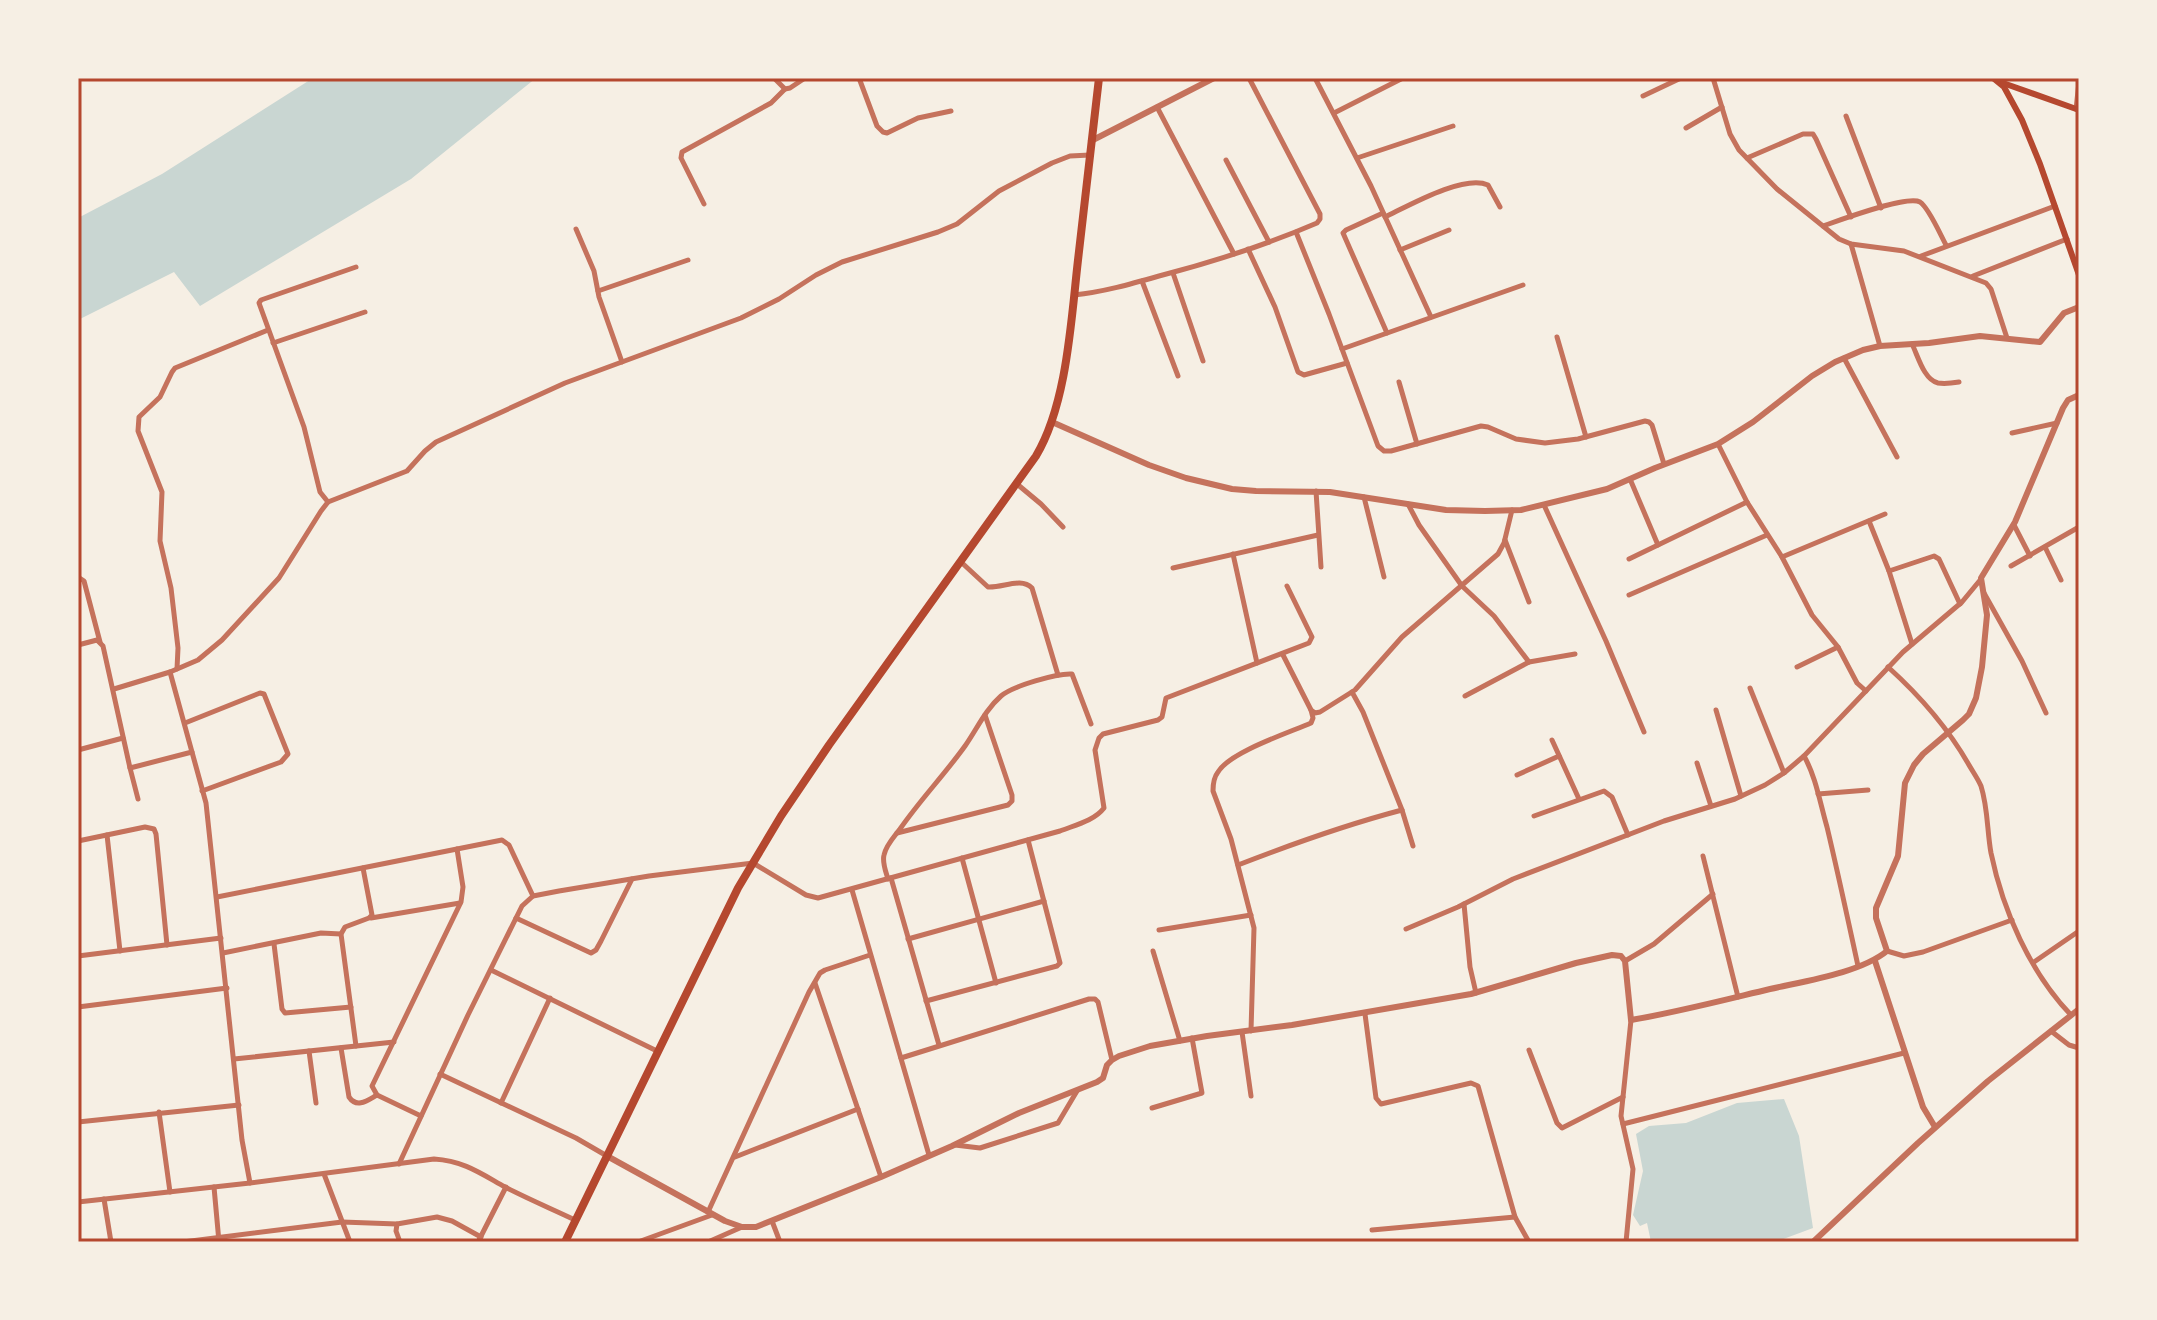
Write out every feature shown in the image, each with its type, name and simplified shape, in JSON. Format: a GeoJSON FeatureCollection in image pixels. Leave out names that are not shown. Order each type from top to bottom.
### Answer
{"type":"FeatureCollection","features":[{"type":"Feature","properties":{"kind":"highway"},"geometry":{"type":"LineString","coordinates":[[565,1242],[738,888],[781,816],[1047,438],[1063,376],[1099,78]]}},
{"type":"Feature","properties":{"kind":"main road"},"geometry":{"type":"LineString","coordinates":[[1994,79],[2078,110]]}},
{"type":"Feature","properties":{"kind":"main road"},"geometry":{"type":"LineString","coordinates":[[1994,79],[2004,87],[2022,120],[2078,270]]}},
{"type":"Feature","properties":{"kind":"street"},"geometry":{"type":"LineString","coordinates":[[774,78],[785,89]]}},
{"type":"Feature","properties":{"kind":"street"},"geometry":{"type":"LineString","coordinates":[[704,204],[681,158],[682,152],[771,103],[785,89],[805,78]]}},
{"type":"Feature","properties":{"kind":"street"},"geometry":{"type":"LineString","coordinates":[[859,78],[877,126],[883,132],[951,111]]}},
{"type":"Feature","properties":{"kind":"street"},"geometry":{"type":"LineString","coordinates":[[1091,141],[1214,78]]}},
{"type":"Feature","properties":{"kind":"street"},"geometry":{"type":"LineString","coordinates":[[1074,295],[1104,291],[1173,273],[1317,223],[1320,214],[1249,78]]}},
{"type":"Feature","properties":{"kind":"street"},"geometry":{"type":"LineString","coordinates":[[1315,78],[1357,158],[1431,317]]}},
{"type":"Feature","properties":{"kind":"street"},"geometry":{"type":"LineString","coordinates":[[1334,113],[1403,78]]}},
{"type":"Feature","properties":{"kind":"street"},"geometry":{"type":"LineString","coordinates":[[1643,96],[1681,78]]}},
{"type":"Feature","properties":{"kind":"street"},"geometry":{"type":"LineString","coordinates":[[1713,78],[1733,141],[1777,189],[1839,239],[1851,244],[1893,248],[1986,283],[1991,289],[2007,338]]}},
{"type":"Feature","properties":{"kind":"street"},"geometry":{"type":"LineString","coordinates":[[2078,110],[2079,82]]}},
{"type":"Feature","properties":{"kind":"street"},"geometry":{"type":"LineString","coordinates":[[1157,107],[1234,254]]}},
{"type":"Feature","properties":{"kind":"street"},"geometry":{"type":"LineString","coordinates":[[1686,128],[1722,107]]}},
{"type":"Feature","properties":{"kind":"street"},"geometry":{"type":"LineString","coordinates":[[1846,116],[1881,208]]}},
{"type":"Feature","properties":{"kind":"street"},"geometry":{"type":"LineString","coordinates":[[1357,158],[1453,126]]}},
{"type":"Feature","properties":{"kind":"street"},"geometry":{"type":"LineString","coordinates":[[1747,158],[1803,134],[1813,134],[1851,217]]}},
{"type":"Feature","properties":{"kind":"street"},"geometry":{"type":"LineString","coordinates":[[114,689],[198,660],[222,640],[279,578],[328,502],[407,471],[436,442],[565,383],[741,318],[842,262],[957,224],[999,191],[1039,170],[1070,156],[1090,155]]}},
{"type":"Feature","properties":{"kind":"street"},"geometry":{"type":"LineString","coordinates":[[1226,160],[1269,242]]}},
{"type":"Feature","properties":{"kind":"street"},"geometry":{"type":"LineString","coordinates":[[1387,333],[1343,233],[1440,190],[1479,182],[1488,185],[1500,207]]}},
{"type":"Feature","properties":{"kind":"street"},"geometry":{"type":"LineString","coordinates":[[1823,226],[1902,201],[1917,200],[1924,205],[1946,245]]}},
{"type":"Feature","properties":{"kind":"street"},"geometry":{"type":"LineString","coordinates":[[1919,256],[2055,206]]}},
{"type":"Feature","properties":{"kind":"street"},"geometry":{"type":"LineString","coordinates":[[576,229],[594,271],[622,362]]}},
{"type":"Feature","properties":{"kind":"street"},"geometry":{"type":"LineString","coordinates":[[1400,250],[1449,230]]}},
{"type":"Feature","properties":{"kind":"street"},"geometry":{"type":"LineString","coordinates":[[1296,232],[1378,446],[1384,451],[1481,426],[1516,439],[1545,443],[1586,437],[1645,421],[1649,422],[1664,464]]}},
{"type":"Feature","properties":{"kind":"street"},"geometry":{"type":"LineString","coordinates":[[1972,277],[2067,239]]}},
{"type":"Feature","properties":{"kind":"street"},"geometry":{"type":"LineString","coordinates":[[1851,244],[1880,346]]}},
{"type":"Feature","properties":{"kind":"street"},"geometry":{"type":"LineString","coordinates":[[1248,249],[1275,307],[1298,372],[1304,375],[1347,363]]}},
{"type":"Feature","properties":{"kind":"street"},"geometry":{"type":"LineString","coordinates":[[598,291],[688,260]]}},
{"type":"Feature","properties":{"kind":"street"},"geometry":{"type":"LineString","coordinates":[[328,502],[320,492],[304,427],[259,307],[261,300],[356,267]]}},
{"type":"Feature","properties":{"kind":"street"},"geometry":{"type":"LineString","coordinates":[[1173,273],[1203,361]]}},
{"type":"Feature","properties":{"kind":"street"},"geometry":{"type":"LineString","coordinates":[[1142,281],[1178,376]]}},
{"type":"Feature","properties":{"kind":"street"},"geometry":{"type":"LineString","coordinates":[[1342,349],[1523,285]]}},
{"type":"Feature","properties":{"kind":"street"},"geometry":{"type":"LineString","coordinates":[[1052,422],[1149,465],[1232,489],[1316,491],[1446,510],[1512,510],[1607,489],[1718,444],[1753,422],[1812,376],[1844,358],[1880,346],[1980,336],[2040,342],[2064,313],[2079,307]]}},
{"type":"Feature","properties":{"kind":"street"},"geometry":{"type":"LineString","coordinates":[[273,343],[365,312]]}},
{"type":"Feature","properties":{"kind":"street"},"geometry":{"type":"LineString","coordinates":[[250,1183],[202,791],[174,670],[178,648],[171,588],[160,541],[162,492],[138,431],[139,417],[160,397],[175,368],[268,330]]}},
{"type":"Feature","properties":{"kind":"street"},"geometry":{"type":"LineString","coordinates":[[1557,337],[1586,437]]}},
{"type":"Feature","properties":{"kind":"street"},"geometry":{"type":"LineString","coordinates":[[1912,344],[1933,381],[1959,382]]}},
{"type":"Feature","properties":{"kind":"street"},"geometry":{"type":"LineString","coordinates":[[1844,358],[1897,457]]}},
{"type":"Feature","properties":{"kind":"street"},"geometry":{"type":"LineString","coordinates":[[1399,382],[1417,444]]}},
{"type":"Feature","properties":{"kind":"street"},"geometry":{"type":"LineString","coordinates":[[1406,929],[1513,879],[1741,796],[1784,773],[1888,667],[1960,604],[1983,575],[2013,524],[2068,400],[2079,395]]}},
{"type":"Feature","properties":{"kind":"street"},"geometry":{"type":"LineString","coordinates":[[2012,433],[2057,423]]}},
{"type":"Feature","properties":{"kind":"street"},"geometry":{"type":"LineString","coordinates":[[1718,444],[1747,502],[1782,557],[1812,615],[1838,647],[1857,683],[1866,691]]}},
{"type":"Feature","properties":{"kind":"street"},"geometry":{"type":"LineString","coordinates":[[1630,479],[1658,545]]}},
{"type":"Feature","properties":{"kind":"street"},"geometry":{"type":"LineString","coordinates":[[1016,483],[1063,527]]}},
{"type":"Feature","properties":{"kind":"street"},"geometry":{"type":"LineString","coordinates":[[1316,491],[1321,567]]}},
{"type":"Feature","properties":{"kind":"street"},"geometry":{"type":"LineString","coordinates":[[1364,497],[1384,577]]}},
{"type":"Feature","properties":{"kind":"street"},"geometry":{"type":"LineString","coordinates":[[1629,559],[1747,502]]}},
{"type":"Feature","properties":{"kind":"street"},"geometry":{"type":"LineString","coordinates":[[1408,504],[1462,586],[1494,616],[1529,662]]}},
{"type":"Feature","properties":{"kind":"street"},"geometry":{"type":"LineString","coordinates":[[1544,505],[1644,732]]}},
{"type":"Feature","properties":{"kind":"street"},"geometry":{"type":"LineString","coordinates":[[1311,710],[1320,712],[1352,692],[1402,637],[1498,554],[1505,540],[1512,510]]}},
{"type":"Feature","properties":{"kind":"street"},"geometry":{"type":"LineString","coordinates":[[1782,557],[1885,514]]}},
{"type":"Feature","properties":{"kind":"street"},"geometry":{"type":"LineString","coordinates":[[1869,521],[1912,644]]}},
{"type":"Feature","properties":{"kind":"street"},"geometry":{"type":"LineString","coordinates":[[2013,524],[2030,556]]}},
{"type":"Feature","properties":{"kind":"street"},"geometry":{"type":"LineString","coordinates":[[2011,566],[2079,527]]}},
{"type":"Feature","properties":{"kind":"street"},"geometry":{"type":"LineString","coordinates":[[1173,568],[1318,535]]}},
{"type":"Feature","properties":{"kind":"street"},"geometry":{"type":"LineString","coordinates":[[1629,595],[1767,535]]}},
{"type":"Feature","properties":{"kind":"street"},"geometry":{"type":"LineString","coordinates":[[1505,540],[1529,602]]}},
{"type":"Feature","properties":{"kind":"street"},"geometry":{"type":"LineString","coordinates":[[2045,547],[2061,580]]}},
{"type":"Feature","properties":{"kind":"street"},"geometry":{"type":"LineString","coordinates":[[1233,554],[1257,663]]}},
{"type":"Feature","properties":{"kind":"street"},"geometry":{"type":"LineString","coordinates":[[1889,571],[1934,556],[1939,559],[1960,604]]}},
{"type":"Feature","properties":{"kind":"street"},"geometry":{"type":"LineString","coordinates":[[961,562],[988,587],[1022,582],[1032,588],[1058,675]]}},
{"type":"Feature","properties":{"kind":"street"},"geometry":{"type":"LineString","coordinates":[[1887,951],[1876,918],[1876,908],[1898,856],[1905,783],[1923,754],[1969,714],[1976,698],[1987,615],[1983,575]]}},
{"type":"Feature","properties":{"kind":"street"},"geometry":{"type":"LineString","coordinates":[[78,577],[84,581],[103,646],[138,799]]}},
{"type":"Feature","properties":{"kind":"street"},"geometry":{"type":"LineString","coordinates":[[399,1164],[522,906],[533,896],[753,863],[806,895],[818,898],[1060,831],[1090,819],[1104,808],[1095,750],[1103,734],[1158,720],[1162,717],[1166,698],[1309,643],[1312,637],[1287,586]]}},
{"type":"Feature","properties":{"kind":"street"},"geometry":{"type":"LineString","coordinates":[[1984,591],[2046,713]]}},
{"type":"Feature","properties":{"kind":"street"},"geometry":{"type":"LineString","coordinates":[[78,645],[100,642]]}},
{"type":"Feature","properties":{"kind":"street"},"geometry":{"type":"LineString","coordinates":[[1797,667],[1838,647]]}},
{"type":"Feature","properties":{"kind":"street"},"geometry":{"type":"LineString","coordinates":[[1465,696],[1529,662],[1575,654]]}},
{"type":"Feature","properties":{"kind":"street"},"geometry":{"type":"LineString","coordinates":[[1251,1031],[1255,942],[1251,915],[1228,831],[1213,791],[1217,773],[1236,756],[1311,723],[1311,710],[1283,655]]}},
{"type":"Feature","properties":{"kind":"street"},"geometry":{"type":"LineString","coordinates":[[1888,667],[1948,733],[1981,785],[1999,887],[2044,982],[2071,1015]]}},
{"type":"Feature","properties":{"kind":"street"},"geometry":{"type":"LineString","coordinates":[[939,1045],[884,853],[918,803],[966,745],[985,714],[1009,690],[1069,673],[1073,676],[1091,724]]}},
{"type":"Feature","properties":{"kind":"street"},"geometry":{"type":"LineString","coordinates":[[1750,688],[1784,773]]}},
{"type":"Feature","properties":{"kind":"street"},"geometry":{"type":"LineString","coordinates":[[1352,692],[1402,810],[1413,846]]}},
{"type":"Feature","properties":{"kind":"street"},"geometry":{"type":"LineString","coordinates":[[185,723],[264,694],[288,754],[281,762],[202,791]]}},
{"type":"Feature","properties":{"kind":"street"},"geometry":{"type":"LineString","coordinates":[[1716,710],[1741,796]]}},
{"type":"Feature","properties":{"kind":"street"},"geometry":{"type":"LineString","coordinates":[[896,833],[1008,805],[1012,801],[985,714]]}},
{"type":"Feature","properties":{"kind":"street"},"geometry":{"type":"LineString","coordinates":[[78,750],[123,738]]}},
{"type":"Feature","properties":{"kind":"street"},"geometry":{"type":"LineString","coordinates":[[1552,740],[1579,799]]}},
{"type":"Feature","properties":{"kind":"street"},"geometry":{"type":"LineString","coordinates":[[130,768],[192,752]]}},
{"type":"Feature","properties":{"kind":"street"},"geometry":{"type":"LineString","coordinates":[[1517,775],[1559,756]]}},
{"type":"Feature","properties":{"kind":"street"},"geometry":{"type":"LineString","coordinates":[[1804,756],[1818,794],[1841,880],[1858,966]]}},
{"type":"Feature","properties":{"kind":"street"},"geometry":{"type":"LineString","coordinates":[[1697,763],[1711,806]]}},
{"type":"Feature","properties":{"kind":"street"},"geometry":{"type":"LineString","coordinates":[[1818,794],[1868,790]]}},
{"type":"Feature","properties":{"kind":"street"},"geometry":{"type":"LineString","coordinates":[[1534,816],[1599,792],[1608,793],[1628,835]]}},
{"type":"Feature","properties":{"kind":"street"},"geometry":{"type":"LineString","coordinates":[[1238,865],[1321,833],[1402,810]]}},
{"type":"Feature","properties":{"kind":"street"},"geometry":{"type":"LineString","coordinates":[[78,841],[145,827],[154,829],[167,945]]}},
{"type":"Feature","properties":{"kind":"street"},"geometry":{"type":"LineString","coordinates":[[107,835],[120,951]]}},
{"type":"Feature","properties":{"kind":"street"},"geometry":{"type":"LineString","coordinates":[[217,897],[502,840],[506,842],[533,896]]}},
{"type":"Feature","properties":{"kind":"street"},"geometry":{"type":"LineString","coordinates":[[926,1001],[1060,963],[1028,840]]}},
{"type":"Feature","properties":{"kind":"street"},"geometry":{"type":"LineString","coordinates":[[421,1116],[377,1095],[372,1086],[461,902],[463,887],[457,849]]}},
{"type":"Feature","properties":{"kind":"street"},"geometry":{"type":"LineString","coordinates":[[1703,856],[1738,997]]}},
{"type":"Feature","properties":{"kind":"street"},"geometry":{"type":"LineString","coordinates":[[962,858],[996,983]]}},
{"type":"Feature","properties":{"kind":"street"},"geometry":{"type":"LineString","coordinates":[[363,868],[372,911],[369,918]]}},
{"type":"Feature","properties":{"kind":"street"},"geometry":{"type":"LineString","coordinates":[[516,918],[591,953],[601,941],[632,879]]}},
{"type":"Feature","properties":{"kind":"street"},"geometry":{"type":"LineString","coordinates":[[852,890],[929,1155]]}},
{"type":"Feature","properties":{"kind":"street"},"geometry":{"type":"LineString","coordinates":[[1625,961],[1654,944],[1713,894]]}},
{"type":"Feature","properties":{"kind":"street"},"geometry":{"type":"LineString","coordinates":[[908,939],[1044,901]]}},
{"type":"Feature","properties":{"kind":"street"},"geometry":{"type":"LineString","coordinates":[[356,1046],[341,934],[345,927],[369,918],[461,902]]}},
{"type":"Feature","properties":{"kind":"street"},"geometry":{"type":"LineString","coordinates":[[1464,904],[1470,967],[1476,993]]}},
{"type":"Feature","properties":{"kind":"street"},"geometry":{"type":"LineString","coordinates":[[1159,930],[1251,915]]}},
{"type":"Feature","properties":{"kind":"street"},"geometry":{"type":"LineString","coordinates":[[1887,951],[1904,956],[1923,952],[2012,920]]}},
{"type":"Feature","properties":{"kind":"street"},"geometry":{"type":"LineString","coordinates":[[2034,962],[2079,931]]}},
{"type":"Feature","properties":{"kind":"street"},"geometry":{"type":"LineString","coordinates":[[223,953],[321,933],[341,934]]}},
{"type":"Feature","properties":{"kind":"street"},"geometry":{"type":"LineString","coordinates":[[78,956],[221,938]]}},
{"type":"Feature","properties":{"kind":"street"},"geometry":{"type":"LineString","coordinates":[[274,944],[285,1013],[351,1007]]}},
{"type":"Feature","properties":{"kind":"street"},"geometry":{"type":"LineString","coordinates":[[1153,951],[1180,1041]]}},
{"type":"Feature","properties":{"kind":"street"},"geometry":{"type":"LineString","coordinates":[[1631,1020],[1831,975],[1875,961],[1887,951]]}},
{"type":"Feature","properties":{"kind":"street"},"geometry":{"type":"LineString","coordinates":[[638,1242],[710,1213],[820,973],[870,955]]}},
{"type":"Feature","properties":{"kind":"street"},"geometry":{"type":"LineString","coordinates":[[440,1074],[576,1138],[710,1213],[742,1227],[756,1227],[881,1177],[1019,1113],[1097,1082],[1103,1078],[1112,1060],[1150,1046],[1365,1014],[1476,993],[1564,966],[1612,955],[1621,956],[1625,961],[1631,1020],[1621,1116],[1633,1169],[1626,1242]]}},
{"type":"Feature","properties":{"kind":"street"},"geometry":{"type":"LineString","coordinates":[[1875,961],[1923,1107],[1935,1127]]}},
{"type":"Feature","properties":{"kind":"street"},"geometry":{"type":"LineString","coordinates":[[491,970],[658,1052]]}},
{"type":"Feature","properties":{"kind":"street"},"geometry":{"type":"LineString","coordinates":[[815,983],[881,1177]]}},
{"type":"Feature","properties":{"kind":"street"},"geometry":{"type":"LineString","coordinates":[[78,1007],[227,988]]}},
{"type":"Feature","properties":{"kind":"street"},"geometry":{"type":"LineString","coordinates":[[501,1103],[550,998]]}},
{"type":"Feature","properties":{"kind":"street"},"geometry":{"type":"LineString","coordinates":[[901,1058],[1095,999],[1112,1060]]}},
{"type":"Feature","properties":{"kind":"street"},"geometry":{"type":"LineString","coordinates":[[1813,1242],[1935,1127],[2079,1009]]}},
{"type":"Feature","properties":{"kind":"street"},"geometry":{"type":"LineString","coordinates":[[1365,1014],[1376,1098],[1381,1104],[1471,1083],[1478,1086],[1515,1217],[1529,1242]]}},
{"type":"Feature","properties":{"kind":"street"},"geometry":{"type":"LineString","coordinates":[[2051,1031],[2069,1045],[2079,1048]]}},
{"type":"Feature","properties":{"kind":"street"},"geometry":{"type":"LineString","coordinates":[[1242,1032],[1251,1096]]}},
{"type":"Feature","properties":{"kind":"street"},"geometry":{"type":"LineString","coordinates":[[1152,1108],[1202,1093],[1192,1038]]}},
{"type":"Feature","properties":{"kind":"street"},"geometry":{"type":"LineString","coordinates":[[234,1059],[394,1042]]}},
{"type":"Feature","properties":{"kind":"street"},"geometry":{"type":"LineString","coordinates":[[341,1048],[351,1101],[365,1102],[377,1095]]}},
{"type":"Feature","properties":{"kind":"street"},"geometry":{"type":"LineString","coordinates":[[1529,1050],[1557,1123],[1562,1128],[1623,1097]]}},
{"type":"Feature","properties":{"kind":"street"},"geometry":{"type":"LineString","coordinates":[[309,1051],[316,1103]]}},
{"type":"Feature","properties":{"kind":"street"},"geometry":{"type":"LineString","coordinates":[[1623,1124],[1904,1053]]}},
{"type":"Feature","properties":{"kind":"street"},"geometry":{"type":"LineString","coordinates":[[954,1145],[980,1148],[1058,1123],[1078,1090]]}},
{"type":"Feature","properties":{"kind":"street"},"geometry":{"type":"LineString","coordinates":[[78,1122],[239,1105]]}},
{"type":"Feature","properties":{"kind":"street"},"geometry":{"type":"LineString","coordinates":[[734,1157],[858,1109]]}},
{"type":"Feature","properties":{"kind":"street"},"geometry":{"type":"LineString","coordinates":[[159,1112],[170,1192]]}},
{"type":"Feature","properties":{"kind":"street"},"geometry":{"type":"LineString","coordinates":[[78,1202],[434,1159],[467,1165],[575,1220]]}},
{"type":"Feature","properties":{"kind":"street"},"geometry":{"type":"LineString","coordinates":[[324,1174],[350,1242]]}},
{"type":"Feature","properties":{"kind":"street"},"geometry":{"type":"LineString","coordinates":[[214,1187],[219,1240]]}},
{"type":"Feature","properties":{"kind":"street"},"geometry":{"type":"LineString","coordinates":[[183,1242],[219,1240],[255,1232],[342,1222],[397,1224],[437,1217],[452,1221],[479,1239],[506,1187]]}},
{"type":"Feature","properties":{"kind":"street"},"geometry":{"type":"LineString","coordinates":[[104,1199],[111,1242]]}},
{"type":"Feature","properties":{"kind":"street"},"geometry":{"type":"LineString","coordinates":[[1372,1230],[1515,1217]]}},
{"type":"Feature","properties":{"kind":"street"},"geometry":{"type":"LineString","coordinates":[[772,1221],[780,1242]]}},
{"type":"Feature","properties":{"kind":"street"},"geometry":{"type":"LineString","coordinates":[[397,1224],[400,1242]]}},
{"type":"Feature","properties":{"kind":"street"},"geometry":{"type":"LineString","coordinates":[[708,1242],[742,1227]]}},
{"type":"Feature","properties":{"kind":"street"},"geometry":{"type":"LineString","coordinates":[[255,1232],[257,1242]]}},
{"type":"Feature","properties":{"kind":"shaded area"},"geometry":{"type":"Polygon","coordinates":[[[313,78],[536,78],[411,179],[200,306],[174,272],[78,320],[78,218],[162,174],[313,78]]]}},
{"type":"Feature","properties":{"kind":"shaded area"},"geometry":{"type":"Polygon","coordinates":[[[1784,1099],[1799,1136],[1813,1228],[1775,1242],[1651,1242],[1647,1223],[1640,1226],[1633,1215],[1643,1171],[1636,1134],[1649,1126],[1686,1123],[1737,1103],[1784,1099]]]}}]}
